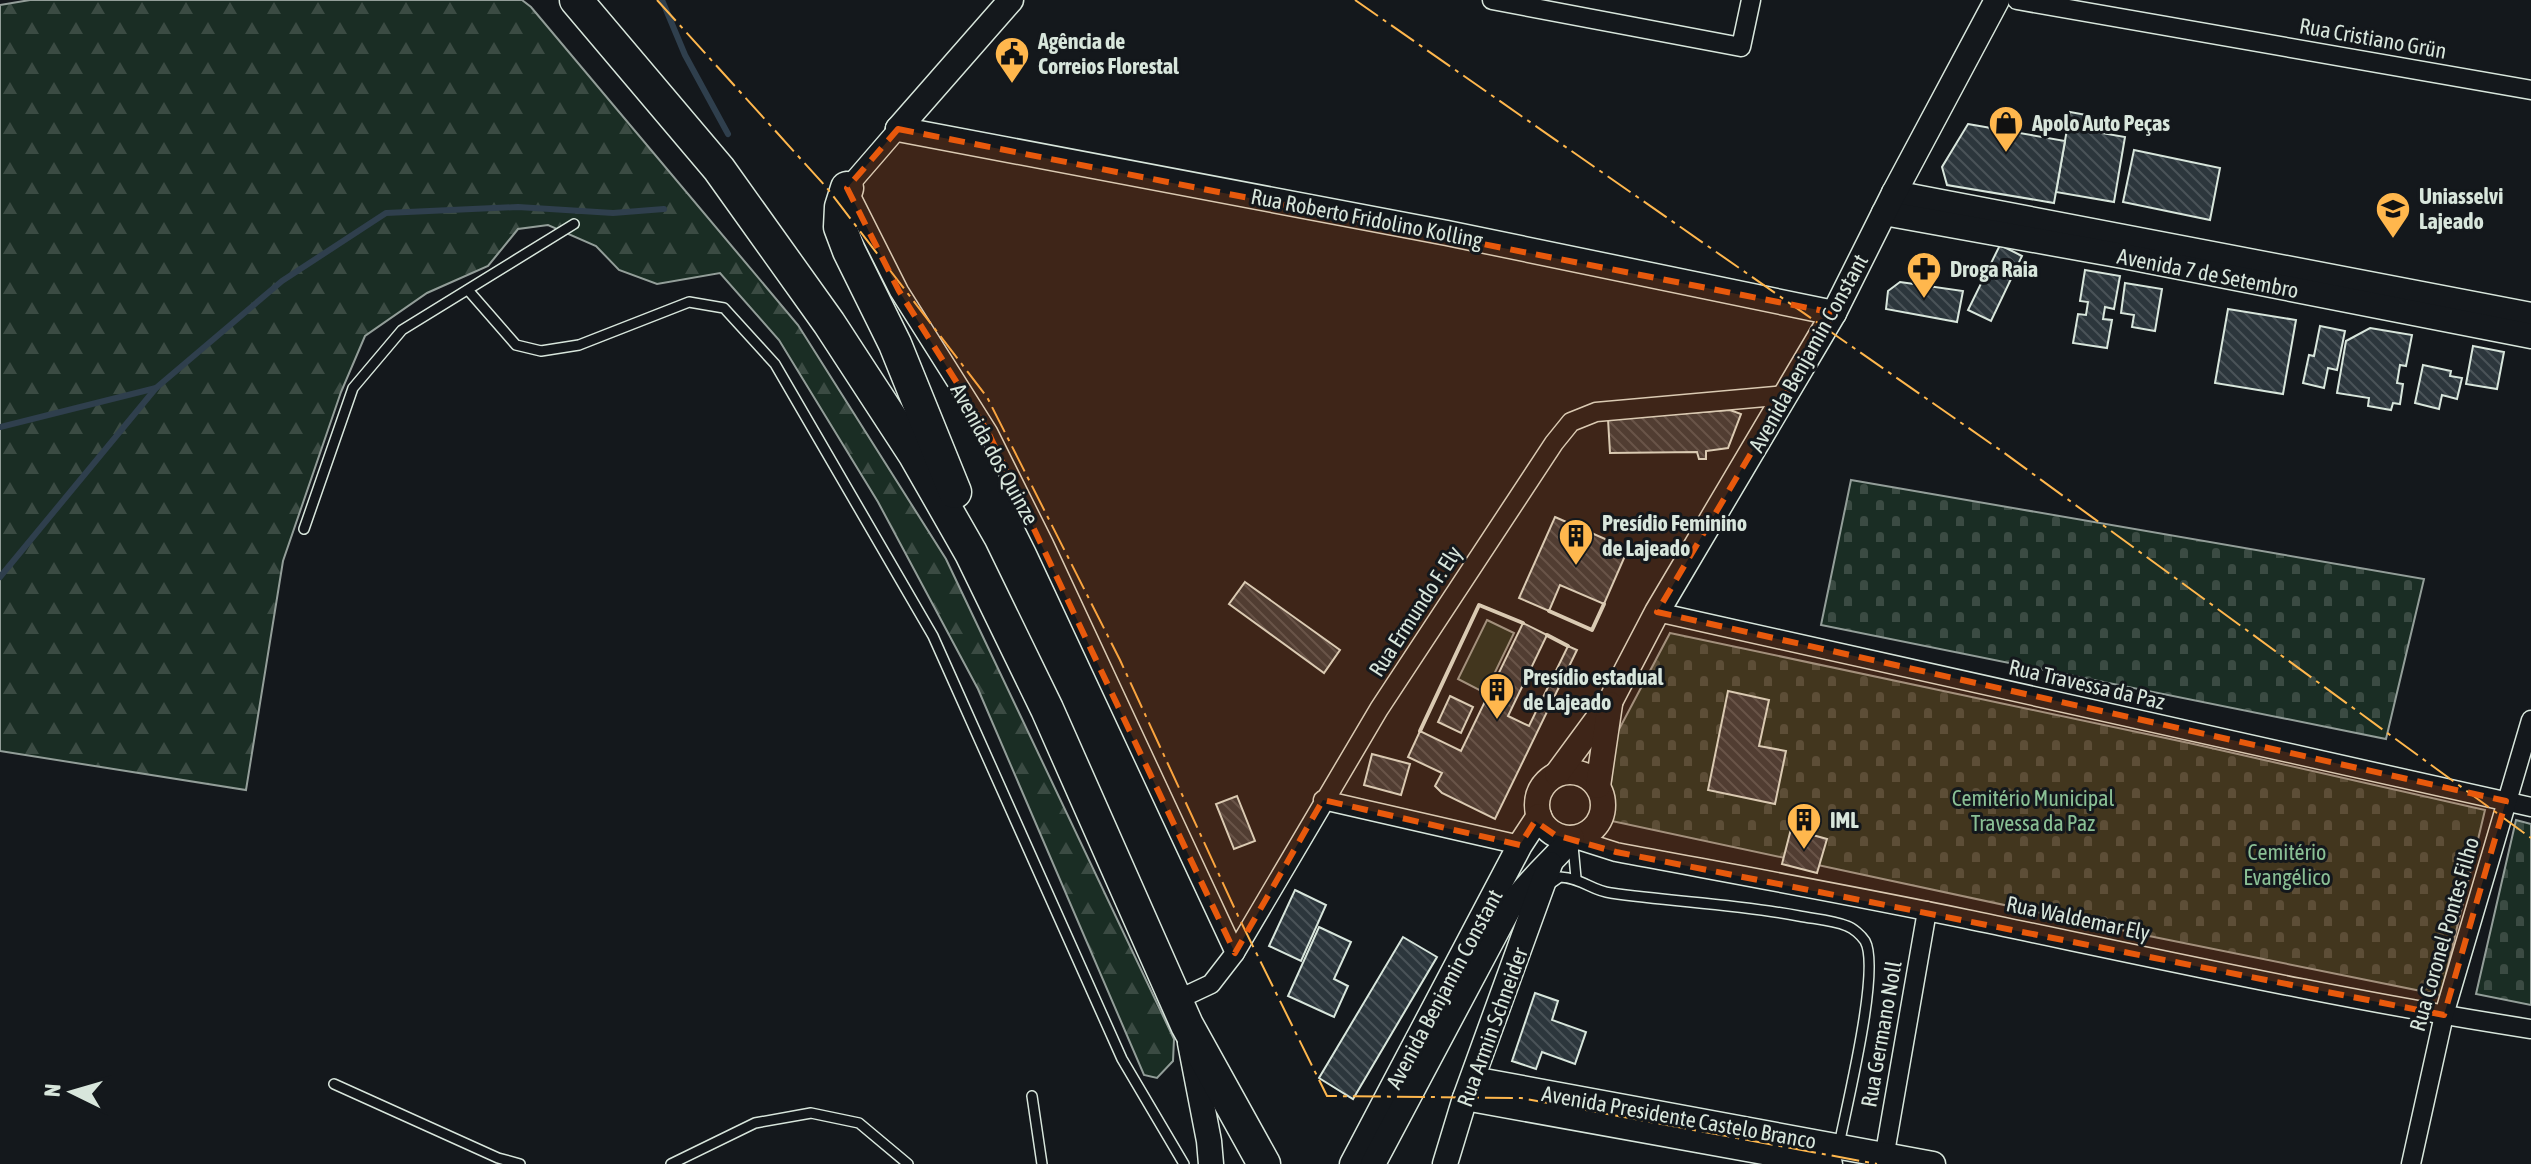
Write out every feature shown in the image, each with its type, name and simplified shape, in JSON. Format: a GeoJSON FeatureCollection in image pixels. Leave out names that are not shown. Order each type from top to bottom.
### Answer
{"type":"FeatureCollection","features":[{"type":"Feature","properties":{"kind":"highway"},"geometry":{"type":"LineString","coordinates":[[579,3],[719,169],[820,310],[915,455],[971,553],[1047,709],[1182,1012],[1264,1164]]}},
{"type":"Feature","properties":{"kind":"highway"},"geometry":{"type":"LineString","coordinates":[[847,188],[841,207],[840,227],[895,344],[956,494],[971,553]]}},
{"type":"Feature","properties":{"kind":"main road"},"geometry":{"type":"LineString","coordinates":[[898,129],[1011,0]]}},
{"type":"Feature","properties":{"kind":"main road","name":"Avenida Benjamin Constant"},"geometry":{"type":"LineString","coordinates":[[1557,774],[1610,702],[1657,612],[1834,313],[1997,0]]}},
{"type":"Feature","properties":{"kind":"main road","name":"Rua Roberto Fridolino Kolling"},"geometry":{"type":"LineString","coordinates":[[898,129],[1447,233],[1834,313]]}},
{"type":"Feature","properties":{"kind":"main road","name":"Avenida 7 de Setembro"},"geometry":{"type":"LineString","coordinates":[[1889,203],[2268,274],[2531,336]]}},
{"type":"Feature","properties":{"kind":"main road","name":"Avenida 7 de Setembro"},"geometry":{"type":"LineString","coordinates":[[2268,274],[2531,315]]}},
{"type":"Feature","properties":{"kind":"main road","name":"Avenida Benjamin Constant"},"geometry":{"type":"LineString","coordinates":[[1598,786],[1610,702]]}},
{"type":"Feature","properties":{"kind":"main road"},"geometry":{"type":"LineString","coordinates":[[1575,772],[1592,779],[1598,786],[1603,799],[1602,813],[1596,825],[1586,834],[1572,838],[1555,835],[1548,830],[1539,816],[1537,803],[1547,781],[1557,774],[1575,772]]}},
{"type":"Feature","properties":{"kind":"main road","name":"Avenida Benjamin Constant"},"geometry":{"type":"LineString","coordinates":[[1352,1164],[1520,845],[1539,816]]}},
{"type":"Feature","properties":{"kind":"main road","name":"Avenida Benjamin Constant"},"geometry":{"type":"LineString","coordinates":[[1373,1164],[1508,910],[1525,885],[1572,838]]}},
{"type":"Feature","properties":{"kind":"main road","name":"Rua Armin Schneider"},"geometry":{"type":"LineString","coordinates":[[1445,1164],[1550,863]]}},
{"type":"Feature","properties":{"kind":"main road"},"geometry":{"type":"LineString","coordinates":[[1182,1012],[1211,1164]]}},
{"type":"Feature","properties":{"kind":"main road","name":"Avenida Presidente Castelo Branco"},"geometry":{"type":"LineString","coordinates":[[1469,1088],[1835,1158],[1933,1164]]}},
{"type":"Feature","properties":{"kind":"street"},"geometry":{"type":"LineString","coordinates":[[1492,0],[1741,47],[1751,0]]}},
{"type":"Feature","properties":{"kind":"street","name":"Rua Cristiano Grün"},"geometry":{"type":"LineString","coordinates":[[2017,0],[2531,90]]}},
{"type":"Feature","properties":{"kind":"street"},"geometry":{"type":"LineString","coordinates":[[847,188],[898,129]]}},
{"type":"Feature","properties":{"kind":"street","name":"Avenida dos Quinze"},"geometry":{"type":"LineString","coordinates":[[847,188],[899,291],[988,432],[1044,544],[1235,953]]}},
{"type":"Feature","properties":{"kind":"street","name":"Rua Ermundo F. Ely"},"geometry":{"type":"LineString","coordinates":[[1182,1012],[1211,984],[1235,953],[1323,800],[1396,682],[1571,422],[1596,412],[1787,395]]}},
{"type":"Feature","properties":{"kind":"street","name":"Rua Travessa da Paz"},"geometry":{"type":"LineString","coordinates":[[1657,612],[2531,807]]}},
{"type":"Feature","properties":{"kind":"street","name":"Rua Coronel Pontes Filho"},"geometry":{"type":"LineString","coordinates":[[2411,1164],[2444,1015],[2531,720]]}},
{"type":"Feature","properties":{"kind":"street"},"geometry":{"type":"LineString","coordinates":[[1323,800],[1520,845]]}},
{"type":"Feature","properties":{"kind":"street","name":"Rua Waldemar Ely"},"geometry":{"type":"LineString","coordinates":[[1572,838],[1616,852],[2444,1015],[2531,1029]]}},
{"type":"Feature","properties":{"kind":"street","name":"Rua Germano Noll"},"geometry":{"type":"LineString","coordinates":[[1884,1159],[1927,911]]}},
{"type":"Feature","properties":{"kind":"lane"},"geometry":{"type":"LineString","coordinates":[[304,529],[353,388],[402,330],[574,224]]}},
{"type":"Feature","properties":{"kind":"lane"},"geometry":{"type":"LineString","coordinates":[[468,290],[516,345],[541,351],[579,345],[689,302],[724,308],[775,364],[933,636],[1122,1059],[1184,1164]]}},
{"type":"Feature","properties":{"kind":"lane"},"geometry":{"type":"LineString","coordinates":[[1572,838],[1576,878]]}},
{"type":"Feature","properties":{"kind":"lane"},"geometry":{"type":"LineString","coordinates":[[1541,891],[1560,877],[1576,878],[1606,893],[1758,908],[1833,922],[1849,926],[1857,932],[1865,941],[1870,955],[1869,970],[1860,1042],[1835,1158]]}},
{"type":"Feature","properties":{"kind":"lane"},"geometry":{"type":"LineString","coordinates":[[334,1084],[498,1158],[520,1164]]}},
{"type":"Feature","properties":{"kind":"lane"},"geometry":{"type":"LineString","coordinates":[[1032,1096],[1042,1164]]}},
{"type":"Feature","properties":{"kind":"lane"},"geometry":{"type":"LineString","coordinates":[[671,1164],[755,1123],[811,1113],[859,1123],[908,1164]]}},
{"type":"Feature","properties":{"kind":"highlighted area"},"geometry":{"type":"Polygon","coordinates":[[[898,129],[1834,313],[1657,612],[2506,801],[2444,1015],[1616,852],[1555,835],[1535,821],[1520,845],[1323,800],[1235,953],[988,432],[899,291],[847,188],[898,129]]]}},
{"type":"Feature","properties":{"kind":"green space"},"geometry":{"type":"Polygon","coordinates":[[[30,0],[522,0],[531,7],[798,325],[946,559],[1174,1039],[1173,1061],[1157,1078],[1144,1075],[978,689],[878,502],[779,340],[720,273],[657,284],[619,270],[596,246],[548,225],[518,229],[488,266],[427,293],[365,336],[341,392],[283,561],[246,790],[0,751],[0,5],[30,0]]]}},
{"type":"Feature","properties":{"kind":"green space"},"geometry":{"type":"Polygon","coordinates":[[[1851,480],[2424,579],[2386,739],[1821,625],[1851,480]]]}},
{"type":"Feature","properties":{"kind":"green space"},"geometry":{"type":"Polygon","coordinates":[[[1487,620],[1514,633],[1485,693],[1458,679],[1487,620]]]}},
{"type":"Feature","properties":{"kind":"green space","name":"Cemitério Municipal Travessa da Paz"},"geometry":{"type":"Polygon","coordinates":[[[1670,633],[2189,743],[2485,810],[2441,995],[1607,820],[1616,735],[1670,633]]]}},
{"type":"Feature","properties":{"kind":"green space"},"geometry":{"type":"Polygon","coordinates":[[[2516,820],[2531,824],[2531,1005],[2476,994],[2516,820]]]}},
{"type":"Feature","properties":{"kind":"building"},"geometry":{"type":"Polygon","coordinates":[[[2070,112],[2092,116],[2090,131],[2125,137],[2114,202],[2056,192],[2070,112]]]}},
{"type":"Feature","properties":{"kind":"building","name":"Apolo Auto Peças"},"geometry":{"type":"Polygon","coordinates":[[[1968,124],[2065,141],[2054,203],[1947,185],[1942,167],[1968,124]]]}},
{"type":"Feature","properties":{"kind":"building"},"geometry":{"type":"Polygon","coordinates":[[[2134,150],[2220,168],[2210,220],[2123,202],[2134,150]]]}},
{"type":"Feature","properties":{"kind":"building"},"geometry":{"type":"Polygon","coordinates":[[[2000,245],[2022,256],[1991,321],[1968,310],[2000,245]]]}},
{"type":"Feature","properties":{"kind":"building"},"geometry":{"type":"Polygon","coordinates":[[[2085,270],[2120,276],[2114,309],[2105,307],[2103,319],[2112,320],[2107,348],[2073,343],[2078,314],[2086,315],[2088,302],[2080,301],[2085,270]]]}},
{"type":"Feature","properties":{"kind":"building","name":"Droga Raia"},"geometry":{"type":"Polygon","coordinates":[[[1900,282],[1963,291],[1957,322],[1886,309],[1888,291],[1900,282]]]}},
{"type":"Feature","properties":{"kind":"building"},"geometry":{"type":"Polygon","coordinates":[[[2125,283],[2162,289],[2155,331],[2132,327],[2134,315],[2121,313],[2125,283]]]}},
{"type":"Feature","properties":{"kind":"building"},"geometry":{"type":"Polygon","coordinates":[[[2228,309],[2296,320],[2283,394],[2215,383],[2228,309]]]}},
{"type":"Feature","properties":{"kind":"building"},"geometry":{"type":"Polygon","coordinates":[[[2320,326],[2345,331],[2337,370],[2328,368],[2324,388],[2303,383],[2309,355],[2314,356],[2320,326]]]}},
{"type":"Feature","properties":{"kind":"building"},"geometry":{"type":"Polygon","coordinates":[[[2370,328],[2412,335],[2406,366],[2400,365],[2397,383],[2403,384],[2400,404],[2393,403],[2391,410],[2368,406],[2369,398],[2337,393],[2346,341],[2370,328]]]}},
{"type":"Feature","properties":{"kind":"building"},"geometry":{"type":"Polygon","coordinates":[[[2473,346],[2504,352],[2497,389],[2466,384],[2473,346]]]}},
{"type":"Feature","properties":{"kind":"building"},"geometry":{"type":"Polygon","coordinates":[[[2423,365],[2451,371],[2450,376],[2462,378],[2457,399],[2442,395],[2439,409],[2415,403],[2423,365]]]}},
{"type":"Feature","properties":{"kind":"building"},"geometry":{"type":"Polygon","coordinates":[[[1730,410],[1741,414],[1728,448],[1706,451],[1706,459],[1699,459],[1697,452],[1610,453],[1608,419],[1730,410]]]}},
{"type":"Feature","properties":{"kind":"building","name":"Presídio Feminino de Lajeado"},"geometry":{"type":"Polygon","coordinates":[[[1555,517],[1628,549],[1604,604],[1560,585],[1549,611],[1519,598],[1555,517]]]}},
{"type":"Feature","properties":{"kind":"building"},"geometry":{"type":"Polygon","coordinates":[[[1245,582],[1340,650],[1324,673],[1229,604],[1245,582]]]}},
{"type":"Feature","properties":{"kind":"building","name":"Presídio estadual de Lajeado"},"geometry":{"type":"Polygon","coordinates":[[[1523,623],[1547,635],[1508,716],[1529,726],[1568,646],[1577,650],[1495,819],[1442,793],[1435,786],[1442,773],[1408,757],[1420,731],[1461,751],[1523,623]]]}},
{"type":"Feature","properties":{"kind":"building"},"geometry":{"type":"Polygon","coordinates":[[[1728,691],[1769,700],[1759,746],[1786,751],[1775,804],[1708,790],[1728,691]]]}},
{"type":"Feature","properties":{"kind":"building"},"geometry":{"type":"Polygon","coordinates":[[[1450,696],[1473,707],[1461,733],[1438,722],[1450,696]]]}},
{"type":"Feature","properties":{"kind":"building"},"geometry":{"type":"Polygon","coordinates":[[[1372,754],[1410,764],[1401,795],[1364,785],[1372,754]]]}},
{"type":"Feature","properties":{"kind":"building"},"geometry":{"type":"Polygon","coordinates":[[[1237,796],[1255,841],[1234,849],[1216,804],[1237,796]]]}},
{"type":"Feature","properties":{"kind":"building","name":"IML"},"geometry":{"type":"Polygon","coordinates":[[[1791,829],[1827,839],[1817,873],[1782,864],[1791,829]]]}},
{"type":"Feature","properties":{"kind":"building"},"geometry":{"type":"Polygon","coordinates":[[[1295,890],[1326,905],[1301,961],[1269,946],[1295,890]]]}},
{"type":"Feature","properties":{"kind":"building"},"geometry":{"type":"Polygon","coordinates":[[[1319,927],[1351,942],[1334,979],[1348,986],[1334,1017],[1288,996],[1319,927]]]}},
{"type":"Feature","properties":{"kind":"building"},"geometry":{"type":"Polygon","coordinates":[[[1403,937],[1437,957],[1353,1099],[1319,1078],[1403,937]]]}},
{"type":"Feature","properties":{"kind":"building"},"geometry":{"type":"Polygon","coordinates":[[[1535,993],[1558,1001],[1552,1020],[1586,1032],[1575,1064],[1542,1052],[1536,1069],[1512,1061],[1535,993]]]}},
{"type":"Feature","properties":{"kind":"waterway"},"geometry":{"type":"LineString","coordinates":[[662,0],[685,55],[728,134]]}},
{"type":"Feature","properties":{"kind":"waterway"},"geometry":{"type":"LineString","coordinates":[[0,577],[156,388],[282,281],[386,213],[518,207],[613,213],[664,209]]}},
{"type":"Feature","properties":{"kind":"waterway"},"geometry":{"type":"LineString","coordinates":[[0,427],[156,388]]}},
{"type":"Feature","properties":{"kind":"wall"},"geometry":{"type":"LineString","coordinates":[[1549,611],[1592,630],[1604,604]]}},
{"type":"Feature","properties":{"kind":"wall"},"geometry":{"type":"LineString","coordinates":[[1420,731],[1479,605],[1523,623]]}},
{"type":"Feature","properties":{"kind":"wall"},"geometry":{"type":"LineString","coordinates":[[1547,635],[1568,646]]}},
{"type":"Feature","properties":{"kind":"power"},"geometry":{"type":"LineString","coordinates":[[657,0],[827,188],[987,397],[1120,660],[1239,918],[1327,1096],[1521,1098],[1877,1164]]}},
{"type":"Feature","properties":{"kind":"power"},"geometry":{"type":"LineString","coordinates":[[1355,0],[2003,452],[2531,838]]}},
{"type":"Feature","properties":{"kind":"place","name":"Agência de Correios Florestal"},"geometry":{"type":"Point","coordinates":[1012,85]}},
{"type":"Feature","properties":{"kind":"place","name":"Apolo Auto Peças"},"geometry":{"type":"Point","coordinates":[2006,154]}},
{"type":"Feature","properties":{"kind":"place","name":"Uniasselvi Lajeado"},"geometry":{"type":"Point","coordinates":[2393,240]}},
{"type":"Feature","properties":{"kind":"place","name":"Droga Raia"},"geometry":{"type":"Point","coordinates":[1924,300]}},
{"type":"Feature","properties":{"kind":"place","name":"Presídio Feminino de Lajeado"},"geometry":{"type":"Point","coordinates":[1576,567]}},
{"type":"Feature","properties":{"kind":"place","name":"Presídio estadual de Lajeado"},"geometry":{"type":"Point","coordinates":[1497,721]}},
{"type":"Feature","properties":{"kind":"place","name":"IML"},"geometry":{"type":"Point","coordinates":[1804,851]}},
{"type":"Feature","properties":{"kind":"park label","name":"Cemitério Evangélico"},"geometry":{"type":"Point","coordinates":[2287,864]}}]}
